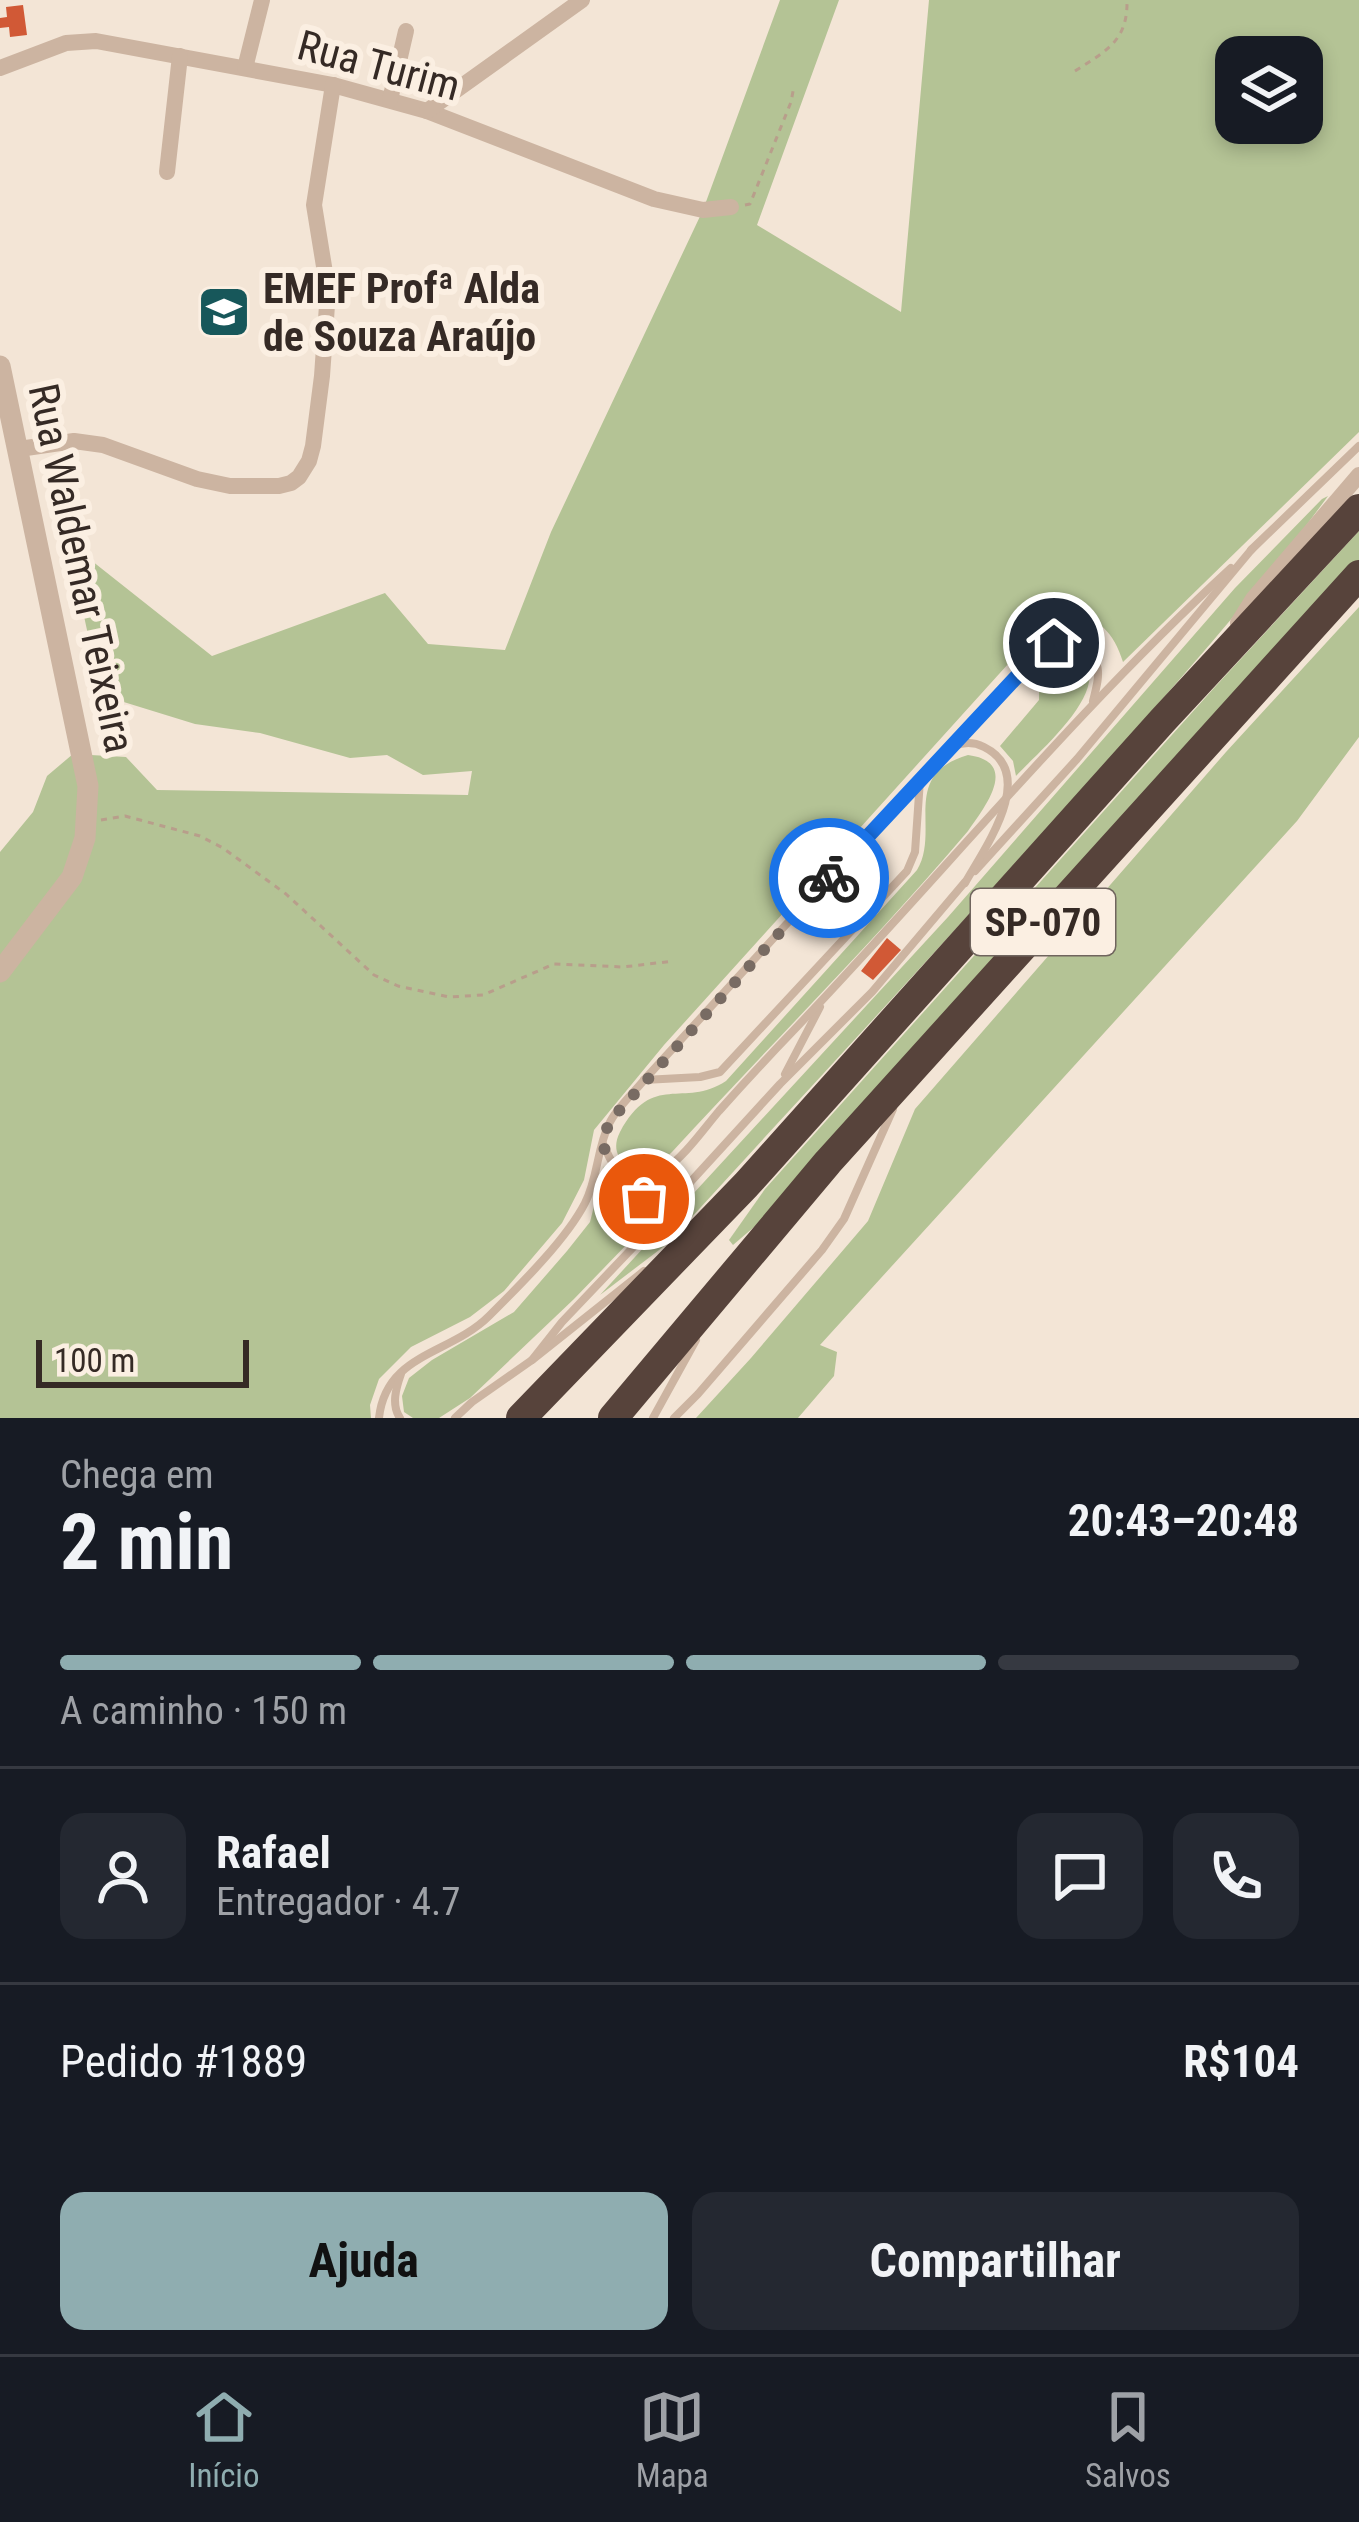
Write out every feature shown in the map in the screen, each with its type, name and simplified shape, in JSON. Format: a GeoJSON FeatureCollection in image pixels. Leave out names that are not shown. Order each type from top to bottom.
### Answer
{"type":"FeatureCollection","features":[{"type":"Feature","properties":{"kind":"highway","name":"SP-070"},"geometry":{"type":"LineString","coordinates":[[521,1418],[746,1185],[1359,509]]}},
{"type":"Feature","properties":{"kind":"highway","name":"SP-070"},"geometry":{"type":"LineString","coordinates":[[613,1418],[828,1162],[1359,574]]}},
{"type":"Feature","properties":{"kind":"street"},"geometry":{"type":"LineString","coordinates":[[245,68],[262,0]]}},
{"type":"Feature","properties":{"kind":"street"},"geometry":{"type":"LineString","coordinates":[[427,111],[582,0]]}},
{"type":"Feature","properties":{"kind":"street"},"geometry":{"type":"LineString","coordinates":[[390,100],[406,32]]}},
{"type":"Feature","properties":{"kind":"street","name":"Rua Turim"},"geometry":{"type":"LineString","coordinates":[[0,68],[80,40],[245,68],[333,85],[427,111],[654,199],[703,210],[731,207]]}},
{"type":"Feature","properties":{"kind":"street"},"geometry":{"type":"LineString","coordinates":[[167,172],[180,56]]}},
{"type":"Feature","properties":{"kind":"street"},"geometry":{"type":"LineString","coordinates":[[19,449],[74,441],[104,446],[230,486],[279,486],[299,476],[313,446],[328,291],[314,206],[333,85]]}},
{"type":"Feature","properties":{"kind":"street","name":"Rua Waldemar Teixeira"},"geometry":{"type":"LineString","coordinates":[[0,366],[88,786],[88,822],[72,877],[0,972]]}},
{"type":"Feature","properties":{"kind":"street"},"geometry":{"type":"LineString","coordinates":[[1211,667],[1252,599],[1359,475]]}},
{"type":"Feature","properties":{"kind":"lane"},"geometry":{"type":"LineString","coordinates":[[619,1176],[647,1178],[673,1162],[1092,705],[1359,446]]}},
{"type":"Feature","properties":{"kind":"lane"},"geometry":{"type":"LineString","coordinates":[[532,1360],[780,1084],[872,992],[1077,759],[1252,549]]}},
{"type":"Feature","properties":{"kind":"lane"},"geometry":{"type":"LineString","coordinates":[[379,1418],[386,1388],[404,1367],[484,1321],[556,1243],[586,1202],[609,1122],[644,1080],[1036,656],[1054,643],[1078,641],[1095,656],[1100,674],[1092,705]]}},
{"type":"Feature","properties":{"kind":"lane"},"geometry":{"type":"LineString","coordinates":[[951,746],[974,743],[991,750],[1004,765],[1007,794],[999,824],[964,883]]}},
{"type":"Feature","properties":{"kind":"lane"},"geometry":{"type":"LineString","coordinates":[[644,1080],[720,1072],[907,871],[915,852],[920,778]]}},
{"type":"Feature","properties":{"kind":"lane"},"geometry":{"type":"LineString","coordinates":[[780,1084],[826,995]]}},
{"type":"Feature","properties":{"kind":"lane"},"geometry":{"type":"LineString","coordinates":[[674,1418],[844,1219],[891,1112],[928,1054]]}},
{"type":"Feature","properties":{"kind":"lane"},"geometry":{"type":"LineString","coordinates":[[603,1144],[619,1176],[644,1199],[661,1202],[684,1189]]}},
{"type":"Feature","properties":{"kind":"lane"},"geometry":{"type":"LineString","coordinates":[[662,1256],[746,1185]]}},
{"type":"Feature","properties":{"kind":"lane"},"geometry":{"type":"LineString","coordinates":[[450,1418],[532,1360],[644,1270]]}},
{"type":"Feature","properties":{"kind":"lane"},"geometry":{"type":"LineString","coordinates":[[653,1418],[732,1274]]}},
{"type":"Feature","properties":{"kind":"lane"},"geometry":{"type":"LineString","coordinates":[[400,1418],[394,1390],[404,1367]]}},
{"type":"Feature","properties":{"kind":"path"},"geometry":{"type":"LineString","coordinates":[[1076,71],[1113,47],[1127,19],[1126,0]]}},
{"type":"Feature","properties":{"kind":"path"},"geometry":{"type":"LineString","coordinates":[[731,207],[750,204],[794,86]]}},
{"type":"Feature","properties":{"kind":"path"},"geometry":{"type":"LineString","coordinates":[[88,822],[125,816],[212,842],[286,894],[374,975],[398,986],[448,997],[483,995],[554,964],[622,967],[674,961]]}},
{"type":"Feature","properties":{"kind":"green space"},"geometry":{"type":"Polygon","coordinates":[[[780,0],[839,0],[757,225],[901,312],[929,0],[1359,0],[1359,432],[1123,662],[1111,637],[1094,622],[1072,617],[1045,623],[664,1045],[594,1130],[584,1180],[562,1223],[504,1291],[470,1317],[411,1347],[379,1379],[371,1418],[0,1418],[0,852],[33,812],[47,776],[73,754],[126,757],[157,790],[468,795],[472,771],[423,775],[387,755],[350,758],[260,733],[195,724],[101,695],[68,542],[212,656],[385,593],[428,644],[505,650],[551,532],[703,210],[780,0]]]}},
{"type":"Feature","properties":{"kind":"green space"},"geometry":{"type":"Polygon","coordinates":[[[1328,496],[1205,650],[973,910],[667,1244],[600,1295],[948,917],[1235,588],[1328,496]]]}},
{"type":"Feature","properties":{"kind":"green space"},"geometry":{"type":"Polygon","coordinates":[[[1359,531],[1359,569],[787,1199],[733,1245],[729,1240],[765,1189],[1359,531]]]}},
{"type":"Feature","properties":{"kind":"green space"},"geometry":{"type":"Polygon","coordinates":[[[1359,607],[1359,737],[1297,821],[820,1345],[837,1352],[834,1376],[798,1418],[696,1418],[868,1221],[915,1109],[1359,607]]]}},
{"type":"Feature","properties":{"kind":"green space"},"geometry":{"type":"Polygon","coordinates":[[[1070,651],[1086,663],[1090,676],[1086,691],[1066,724],[1016,776],[1013,761],[1000,746],[1039,700],[1046,660],[1070,651]]]}},
{"type":"Feature","properties":{"kind":"green space"},"geometry":{"type":"Polygon","coordinates":[[[968,755],[984,759],[996,776],[989,799],[968,831],[672,1152],[644,1171],[626,1167],[617,1142],[632,1113],[657,1096],[710,1089],[726,1081],[917,870],[934,776],[968,755]]]}},
{"type":"Feature","properties":{"kind":"green space"},"geometry":{"type":"Polygon","coordinates":[[[604,1166],[626,1196],[659,1211],[470,1398],[439,1418],[413,1418],[404,1412],[402,1396],[409,1378],[514,1312],[567,1251],[590,1222],[604,1166]]]}},
{"type":"Feature","properties":{"kind":"building"},"geometry":{"type":"Polygon","coordinates":[[[23,5],[27,35],[10,37],[9,27],[0,28],[0,18],[7,17],[6,7],[23,5]]]}},
{"type":"Feature","properties":{"kind":"building"},"geometry":{"type":"Polygon","coordinates":[[[887,938],[901,950],[873,980],[861,971],[887,938]]]}},
{"type":"Feature","properties":{"kind":"way so far"},"geometry":{"type":"LineString","coordinates":[[644,1199],[611,1163],[603,1144],[609,1122],[829,878]]}},
{"type":"Feature","properties":{"kind":"place","name":"EMEF Profª Alda de Souza Araújo"},"geometry":{"type":"Point","coordinates":[224,312]}},
{"type":"Feature","properties":{"kind":"route"},"geometry":{"type":"LineString","coordinates":[[829,878],[940,756],[1054,643]]}}]}
